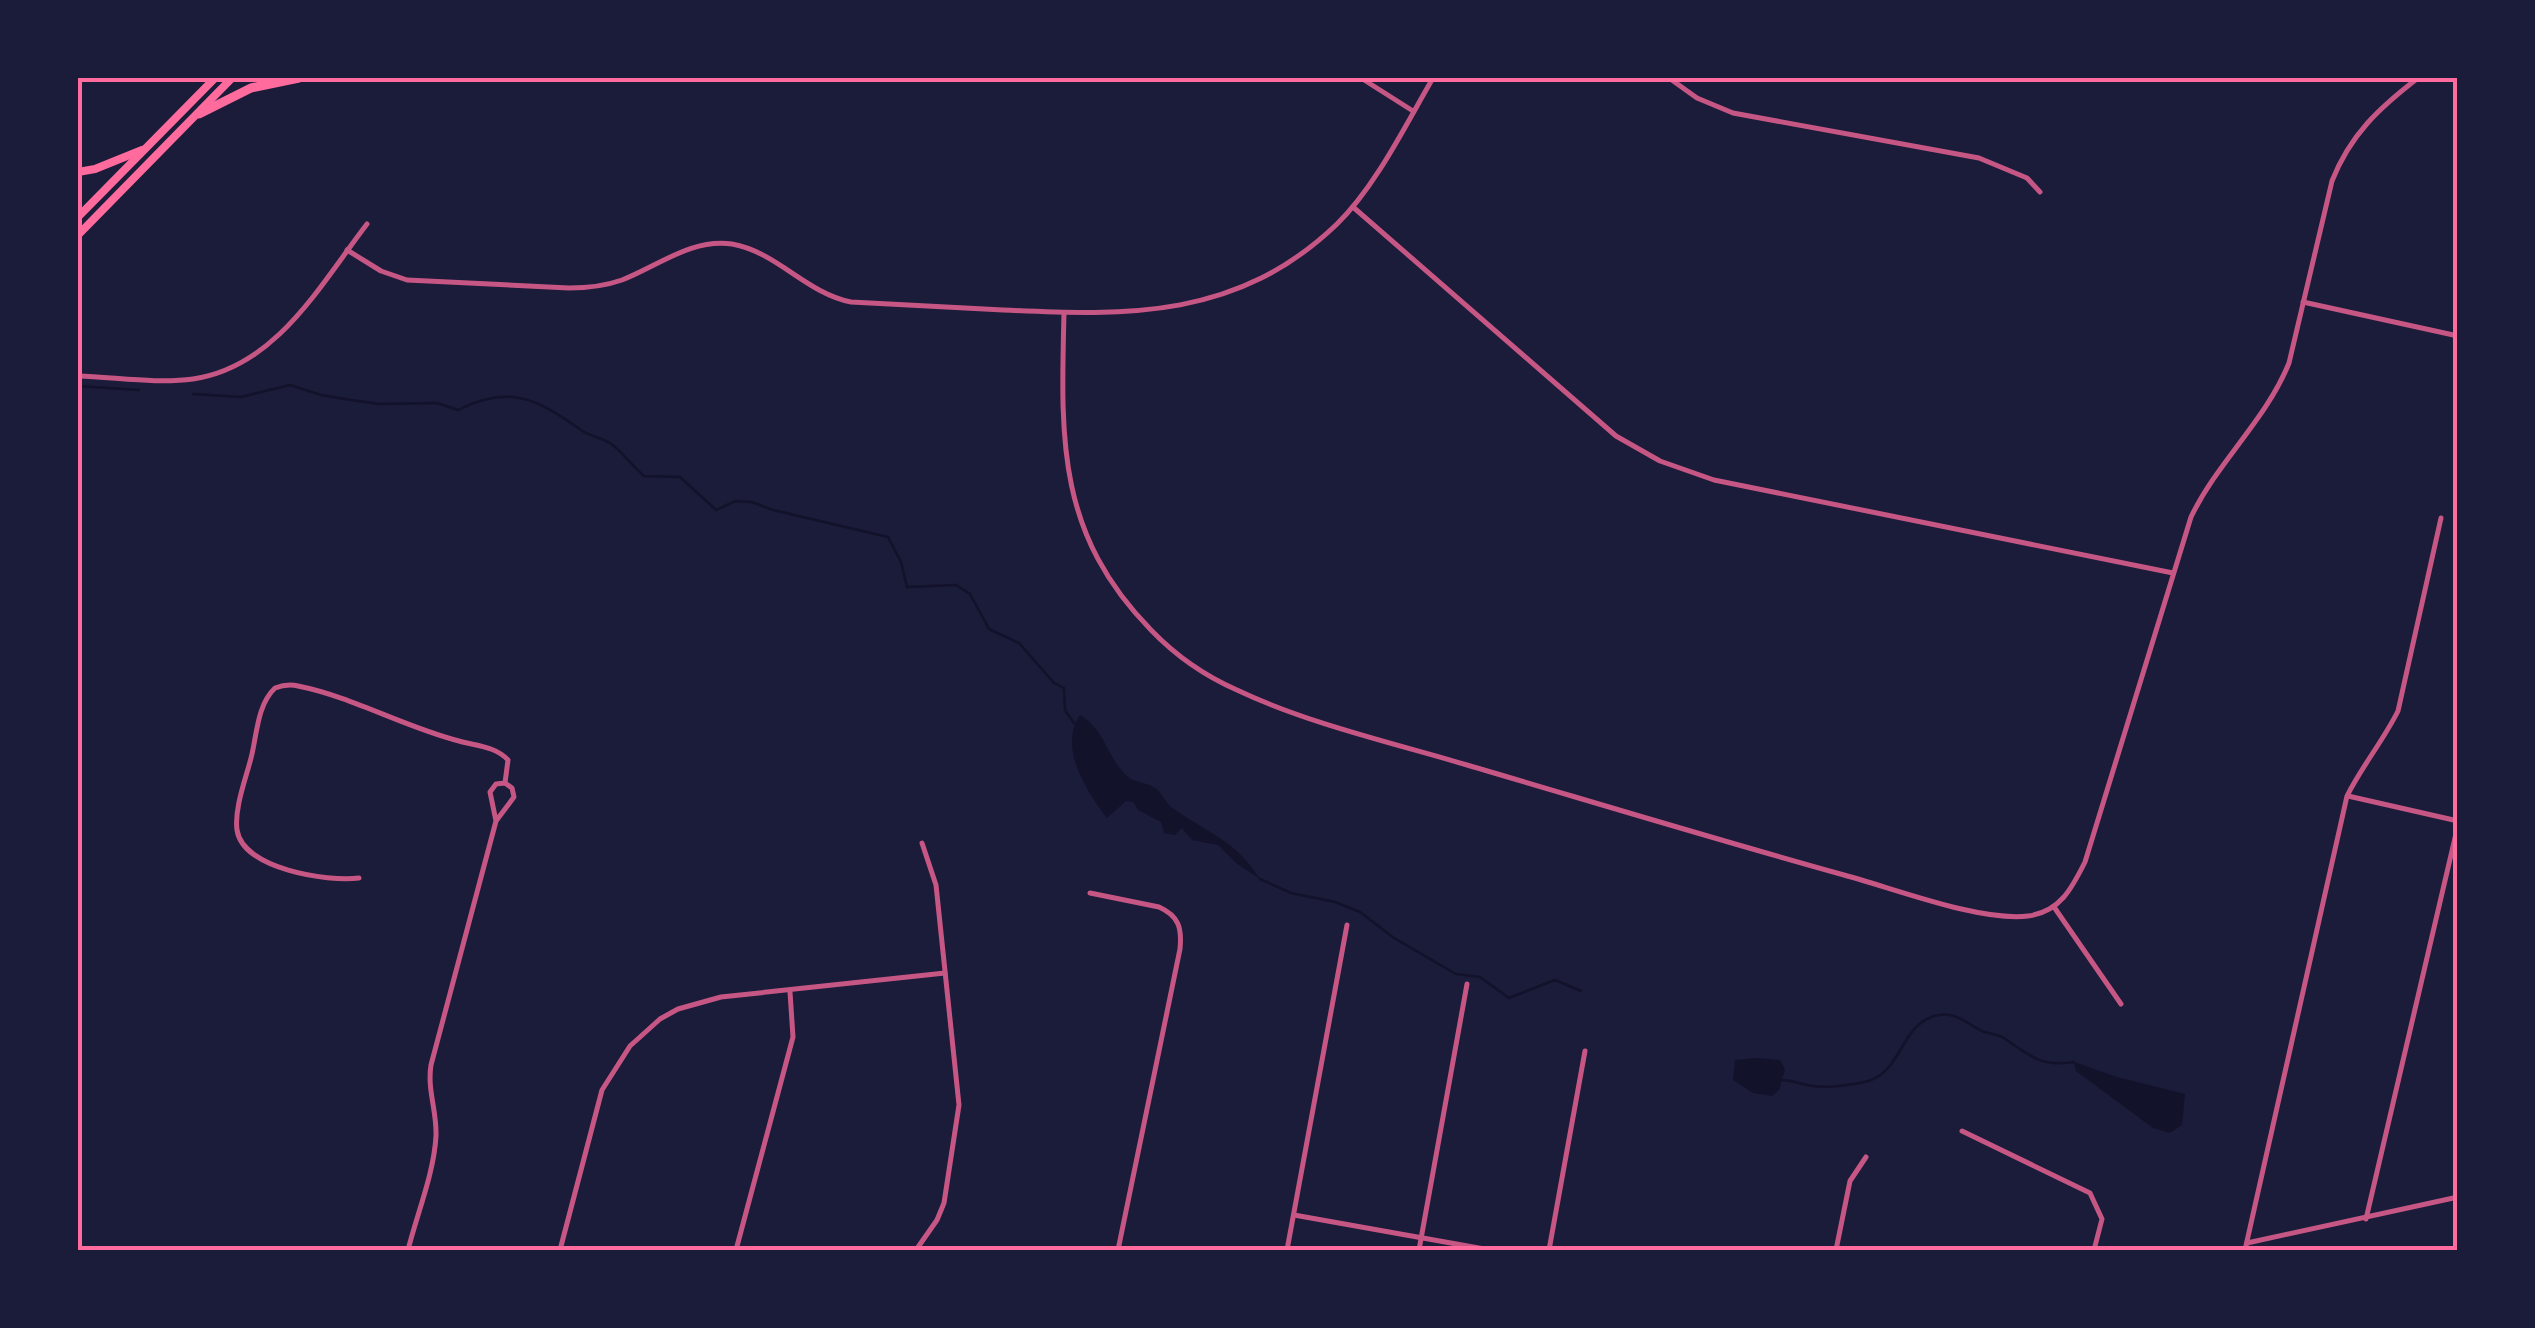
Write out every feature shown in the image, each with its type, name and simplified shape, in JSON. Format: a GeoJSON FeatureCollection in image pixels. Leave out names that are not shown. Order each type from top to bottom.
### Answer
{"type":"FeatureCollection","features":[{"type":"Feature","properties":{"kind":"highway"},"geometry":{"type":"LineString","coordinates":[[199,114],[251,88],[298,78]]}},
{"type":"Feature","properties":{"kind":"main road"},"geometry":{"type":"LineString","coordinates":[[78,217],[216,78]]}},
{"type":"Feature","properties":{"kind":"main road"},"geometry":{"type":"LineString","coordinates":[[78,235],[232,78]]}},
{"type":"Feature","properties":{"kind":"main road"},"geometry":{"type":"LineString","coordinates":[[78,172],[146,149]]}},
{"type":"Feature","properties":{"kind":"street"},"geometry":{"type":"LineString","coordinates":[[1360,78],[1413,111]]}},
{"type":"Feature","properties":{"kind":"street"},"geometry":{"type":"LineString","coordinates":[[347,250],[381,271],[407,280],[587,288],[622,280],[692,248],[732,244],[761,254],[813,289],[836,299],[1064,313],[1147,312],[1229,291],[1303,251],[1352,207],[1433,78]]}},
{"type":"Feature","properties":{"kind":"street"},"geometry":{"type":"LineString","coordinates":[[1668,78],[1698,98],[1733,113],[1980,158],[2027,178],[2040,192]]}},
{"type":"Feature","properties":{"kind":"street"},"geometry":{"type":"LineString","coordinates":[[1064,313],[1063,442],[1080,517],[1104,568],[1134,612],[1171,649],[1209,676],[1261,700],[1358,732],[1927,899],[2021,917],[2054,907],[2071,890],[2096,831],[2173,573],[2199,500],[2281,383],[2340,161],[2362,126],[2418,78]]}},
{"type":"Feature","properties":{"kind":"street"},"geometry":{"type":"LineString","coordinates":[[1352,207],[1596,421],[1660,462],[1714,480],[2173,573]]}},
{"type":"Feature","properties":{"kind":"street"},"geometry":{"type":"LineString","coordinates":[[78,376],[174,380],[233,368],[269,347],[367,224]]}},
{"type":"Feature","properties":{"kind":"street"},"geometry":{"type":"LineString","coordinates":[[2303,302],[2458,336]]}},
{"type":"Feature","properties":{"kind":"street"},"geometry":{"type":"LineString","coordinates":[[2441,518],[2398,712],[2384,738],[2365,760],[2347,796],[2246,1247],[2458,1197]]}},
{"type":"Feature","properties":{"kind":"street"},"geometry":{"type":"LineString","coordinates":[[359,878],[321,877],[261,861],[240,840],[237,820],[257,730],[264,702],[275,688],[298,686],[359,705],[422,732],[491,748],[508,760],[505,784]]}},
{"type":"Feature","properties":{"kind":"street"},"geometry":{"type":"LineString","coordinates":[[408,1250],[435,1145],[431,1065],[496,822],[490,792],[496,784],[505,784],[512,788],[514,797],[496,822]]}},
{"type":"Feature","properties":{"kind":"street"},"geometry":{"type":"LineString","coordinates":[[2347,796],[2458,823],[2366,1219]]}},
{"type":"Feature","properties":{"kind":"street"},"geometry":{"type":"LineString","coordinates":[[916,1250],[938,1220],[944,1203],[959,1105],[936,885],[922,843]]}},
{"type":"Feature","properties":{"kind":"street"},"geometry":{"type":"LineString","coordinates":[[1090,894],[1159,907],[1169,912],[1181,928],[1180,949],[1118,1250]]}},
{"type":"Feature","properties":{"kind":"street"},"geometry":{"type":"LineString","coordinates":[[2054,907],[2121,1004]]}},
{"type":"Feature","properties":{"kind":"street"},"geometry":{"type":"LineString","coordinates":[[1287,1250],[1347,924]]}},
{"type":"Feature","properties":{"kind":"street"},"geometry":{"type":"LineString","coordinates":[[560,1250],[602,1090],[630,1046],[660,1019],[701,1001],[946,973]]}},
{"type":"Feature","properties":{"kind":"street"},"geometry":{"type":"LineString","coordinates":[[1419,1250],[1467,984]]}},
{"type":"Feature","properties":{"kind":"street"},"geometry":{"type":"LineString","coordinates":[[736,1250],[793,1036],[790,992]]}},
{"type":"Feature","properties":{"kind":"street"},"geometry":{"type":"LineString","coordinates":[[1549,1250],[1585,1051]]}},
{"type":"Feature","properties":{"kind":"street"},"geometry":{"type":"LineString","coordinates":[[1962,1131],[2090,1193],[2102,1218],[2094,1250]]}},
{"type":"Feature","properties":{"kind":"street"},"geometry":{"type":"LineString","coordinates":[[1836,1250],[1850,1181],[1866,1156]]}},
{"type":"Feature","properties":{"kind":"street"},"geometry":{"type":"LineString","coordinates":[[1294,1215],[1490,1250]]}},
{"type":"Feature","properties":{"kind":"shaded area"},"geometry":{"type":"Polygon","coordinates":[[[1080,715],[1095,728],[1127,776],[1155,788],[1170,806],[1230,845],[1260,879],[1218,845],[1192,840],[1182,828],[1175,835],[1164,833],[1161,822],[1138,810],[1133,802],[1126,801],[1107,818],[1083,782],[1073,755],[1074,728],[1080,715]]]}},
{"type":"Feature","properties":{"kind":"shaded area"},"geometry":{"type":"Polygon","coordinates":[[[1735,1060],[1780,1060],[1785,1069],[1779,1090],[1772,1096],[1753,1093],[1733,1080],[1735,1060]]]}},
{"type":"Feature","properties":{"kind":"shaded area"},"geometry":{"type":"Polygon","coordinates":[[[2074,1062],[2185,1094],[2182,1125],[2170,1133],[2153,1128],[2076,1071],[2074,1062]]]}},
{"type":"Feature","properties":{"kind":"waterway"},"geometry":{"type":"LineString","coordinates":[[193,394],[241,397],[290,385],[351,400],[379,404],[437,403],[458,410],[493,398],[536,403],[610,443],[644,476],[680,477],[716,510],[736,501],[752,502],[888,537],[901,562],[907,587],[956,585],[970,594],[989,629],[1019,643],[1054,683],[1064,688],[1065,710],[1074,723]]}},
{"type":"Feature","properties":{"kind":"waterway"},"geometry":{"type":"LineString","coordinates":[[78,386],[139,390]]}},
{"type":"Feature","properties":{"kind":"waterway"},"geometry":{"type":"LineString","coordinates":[[1260,879],[1291,893],[1335,902],[1360,912],[1394,938],[1456,974],[1480,977],[1509,998],[1555,980],[1581,991]]}},
{"type":"Feature","properties":{"kind":"waterway"},"geometry":{"type":"LineString","coordinates":[[1783,1080],[1826,1087],[1868,1081],[1889,1067],[1917,1026],[1939,1015],[1956,1017],[2002,1037],[2036,1059],[2074,1062]]}}]}
